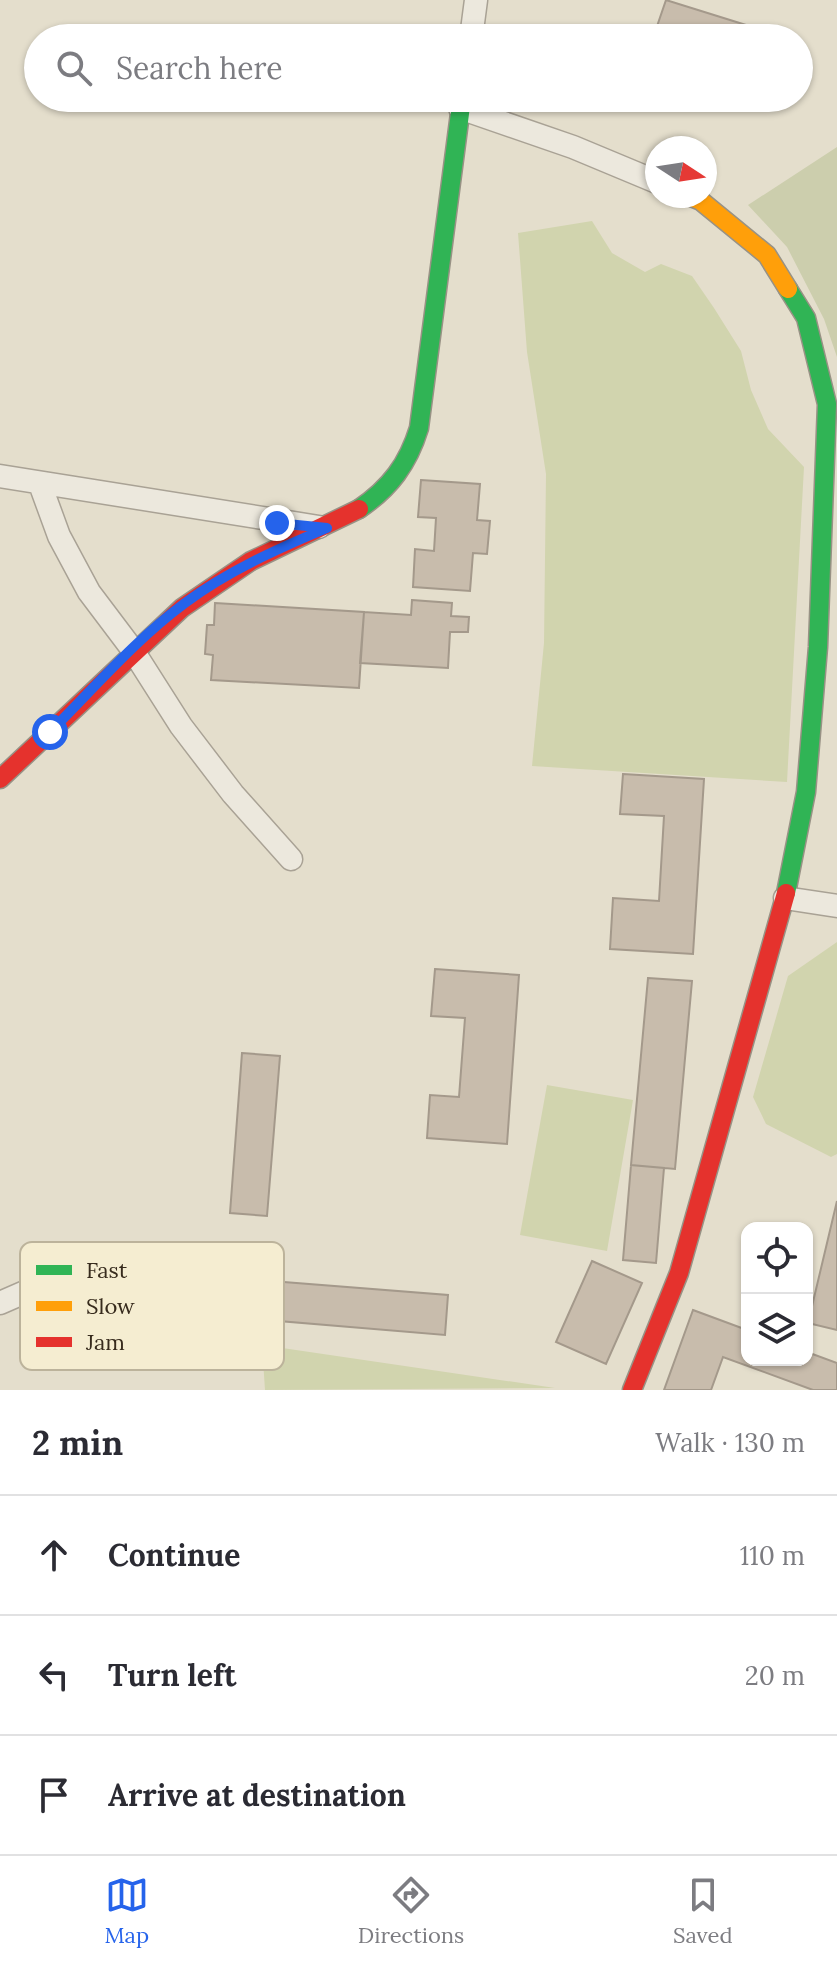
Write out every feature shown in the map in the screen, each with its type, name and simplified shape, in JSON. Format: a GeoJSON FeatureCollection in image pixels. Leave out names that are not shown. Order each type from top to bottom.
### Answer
{"type":"FeatureCollection","features":[{"type":"Feature","properties":{"kind":"street"},"geometry":{"type":"LineString","coordinates":[[473,24],[476,0]]}},
{"type":"Feature","properties":{"kind":"street"},"geometry":{"type":"LineString","coordinates":[[0,779],[132,649],[185,603],[252,560],[327,528],[379,495],[405,463],[421,424],[431,318],[460,112]]}},
{"type":"Feature","properties":{"kind":"street"},"geometry":{"type":"LineString","coordinates":[[484,112],[645,177]]}},
{"type":"Feature","properties":{"kind":"street"},"geometry":{"type":"LineString","coordinates":[[632,1390],[679,1273],[785,898],[806,792],[816,676],[827,404],[806,318],[767,255],[710,208]]}},
{"type":"Feature","properties":{"kind":"street"},"geometry":{"type":"LineString","coordinates":[[0,476],[327,528]]}},
{"type":"Feature","properties":{"kind":"street"},"geometry":{"type":"LineString","coordinates":[[40,484],[59,536],[89,592],[132,649],[181,726],[233,794],[291,859]]}},
{"type":"Feature","properties":{"kind":"street"},"geometry":{"type":"LineString","coordinates":[[785,898],[837,906]]}},
{"type":"Feature","properties":{"kind":"street"},"geometry":{"type":"LineString","coordinates":[[0,1303],[20,1294]]}},
{"type":"Feature","properties":{"kind":"green space"},"geometry":{"type":"Polygon","coordinates":[[[837,147],[837,357],[824,319],[787,247],[748,205],[837,147]]]}},
{"type":"Feature","properties":{"kind":"green space"},"geometry":{"type":"Polygon","coordinates":[[[592,221],[612,253],[645,272],[661,264],[692,276],[741,351],[751,390],[768,429],[804,467],[787,782],[532,766],[544,643],[546,474],[527,352],[518,233],[592,221]]]}},
{"type":"Feature","properties":{"kind":"green space"},"geometry":{"type":"Polygon","coordinates":[[[837,942],[837,1154],[831,1157],[766,1124],[753,1097],[788,976],[837,942]]]}},
{"type":"Feature","properties":{"kind":"green space"},"geometry":{"type":"Polygon","coordinates":[[[547,1085],[633,1100],[607,1251],[520,1235],[547,1085]]]}},
{"type":"Feature","properties":{"kind":"green space"},"geometry":{"type":"Polygon","coordinates":[[[284,1348],[555,1388],[265,1390],[264,1370],[284,1370],[284,1348]]]}},
{"type":"Feature","properties":{"kind":"building"},"geometry":{"type":"Polygon","coordinates":[[[666,0],[743,24],[658,24],[666,0]]]}},
{"type":"Feature","properties":{"kind":"building"},"geometry":{"type":"Polygon","coordinates":[[[421,480],[480,484],[477,520],[490,521],[487,554],[473,553],[470,591],[413,587],[415,549],[434,551],[436,518],[418,517],[421,480]]]}},
{"type":"Feature","properties":{"kind":"building"},"geometry":{"type":"Polygon","coordinates":[[[412,600],[452,603],[451,616],[469,617],[468,632],[450,632],[448,668],[360,663],[364,612],[411,615],[412,600]]]}},
{"type":"Feature","properties":{"kind":"building"},"geometry":{"type":"Polygon","coordinates":[[[215,603],[364,612],[359,688],[211,680],[213,655],[205,654],[207,625],[214,625],[215,603]]]}},
{"type":"Feature","properties":{"kind":"building"},"geometry":{"type":"Polygon","coordinates":[[[623,774],[704,779],[693,954],[610,949],[613,898],[659,901],[664,816],[620,814],[623,774]]]}},
{"type":"Feature","properties":{"kind":"building"},"geometry":{"type":"Polygon","coordinates":[[[435,969],[519,975],[507,1144],[427,1138],[430,1095],[459,1097],[465,1018],[431,1016],[435,969]]]}},
{"type":"Feature","properties":{"kind":"building"},"geometry":{"type":"Polygon","coordinates":[[[648,978],[692,981],[675,1169],[631,1165],[648,978]]]}},
{"type":"Feature","properties":{"kind":"building"},"geometry":{"type":"Polygon","coordinates":[[[242,1053],[280,1056],[267,1216],[230,1213],[242,1053]]]}},
{"type":"Feature","properties":{"kind":"building"},"geometry":{"type":"Polygon","coordinates":[[[631,1165],[664,1168],[656,1263],[623,1260],[631,1165]]]}},
{"type":"Feature","properties":{"kind":"building"},"geometry":{"type":"Polygon","coordinates":[[[837,1201],[837,1330],[813,1324],[813,1302],[837,1201]]]}},
{"type":"Feature","properties":{"kind":"building"},"geometry":{"type":"Polygon","coordinates":[[[592,1261],[642,1283],[606,1364],[556,1342],[592,1261]]]}},
{"type":"Feature","properties":{"kind":"building"},"geometry":{"type":"Polygon","coordinates":[[[284,1282],[448,1295],[445,1335],[284,1321],[284,1282]]]}},
{"type":"Feature","properties":{"kind":"building"},"geometry":{"type":"Polygon","coordinates":[[[693,1310],[741,1328],[741,1364],[723,1357],[711,1390],[664,1390],[693,1310]]]}},
{"type":"Feature","properties":{"kind":"building"},"geometry":{"type":"Polygon","coordinates":[[[813,1354],[837,1363],[837,1390],[813,1390],[748,1366],[813,1366],[813,1354]]]}},
{"type":"Feature","properties":{"kind":"traffic: fast"},"geometry":{"type":"LineString","coordinates":[[359,509],[380,493],[396,474],[419,428],[460,112]]}},
{"type":"Feature","properties":{"kind":"traffic: fast"},"geometry":{"type":"LineString","coordinates":[[786,893],[806,792],[818,647],[827,404],[806,318],[788,289]]}},
{"type":"Feature","properties":{"kind":"traffic: slow"},"geometry":{"type":"LineString","coordinates":[[710,208],[767,255],[788,289]]}},
{"type":"Feature","properties":{"kind":"traffic: jam"},"geometry":{"type":"LineString","coordinates":[[0,779],[182,608],[251,561],[359,509]]}},
{"type":"Feature","properties":{"kind":"traffic: jam"},"geometry":{"type":"LineString","coordinates":[[632,1390],[679,1273],[786,893]]}},
{"type":"Feature","properties":{"kind":"route"},"geometry":{"type":"LineString","coordinates":[[50,732],[132,649],[185,603],[252,560],[327,528],[277,523]]}}]}
